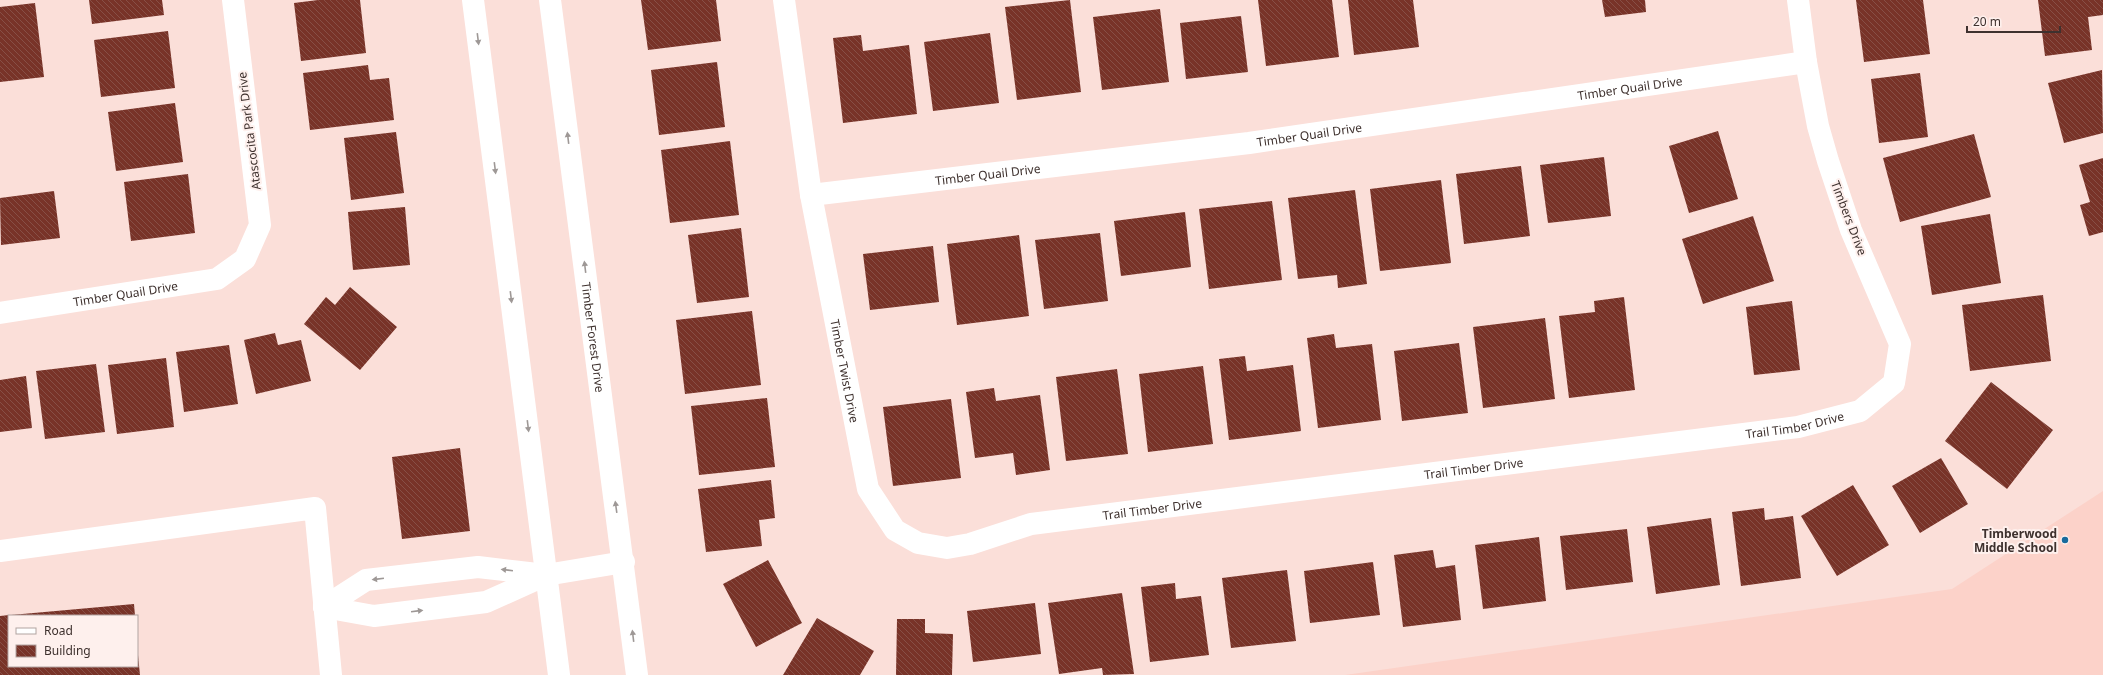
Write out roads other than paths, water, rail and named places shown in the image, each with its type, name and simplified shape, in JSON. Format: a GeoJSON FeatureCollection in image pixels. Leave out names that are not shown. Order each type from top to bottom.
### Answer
{"type":"FeatureCollection","features":[{"type":"Feature","properties":{"kind":"street","name":"Atascocita Park Drive"},"geometry":{"type":"LineString","coordinates":[[233,0],[260,225],[245,259]]}},
{"type":"Feature","properties":{"kind":"street"},"geometry":{"type":"LineString","coordinates":[[473,0],[559,675]]}},
{"type":"Feature","properties":{"kind":"street","name":"Timber Forest Drive"},"geometry":{"type":"LineString","coordinates":[[550,0],[624,562],[637,675]]}},
{"type":"Feature","properties":{"kind":"street","name":"Timber Twist Drive"},"geometry":{"type":"LineString","coordinates":[[784,0],[811,195],[868,489],[895,530],[918,543],[947,548],[970,544],[1031,524],[1092,516]]}},
{"type":"Feature","properties":{"kind":"street","name":"Timbers Drive"},"geometry":{"type":"LineString","coordinates":[[1798,0],[1806,62],[1818,126],[1828,161],[1852,230],[1900,344],[1894,382],[1860,411],[1854,412]]}},
{"type":"Feature","properties":{"kind":"street","name":"Timber Quail Drive"},"geometry":{"type":"LineString","coordinates":[[811,195],[1249,143],[1806,62]]}},
{"type":"Feature","properties":{"kind":"street","name":"Timber Quail Drive"},"geometry":{"type":"LineString","coordinates":[[0,313],[217,279],[245,259]]}},
{"type":"Feature","properties":{"kind":"street","name":"Trail Timber Drive"},"geometry":{"type":"LineString","coordinates":[[1092,516],[1798,426],[1854,412]]}},
{"type":"Feature","properties":{"kind":"street"},"geometry":{"type":"LineString","coordinates":[[0,551],[315,508],[331,675]]}},
{"type":"Feature","properties":{"kind":"street"},"geometry":{"type":"LineString","coordinates":[[324,606],[366,580],[478,567],[546,574],[624,562]]}},
{"type":"Feature","properties":{"kind":"street"},"geometry":{"type":"LineString","coordinates":[[324,606],[374,616],[486,602],[546,574]]}},
{"type":"Feature","properties":{"kind":"place","name":"Timberwood Middle School"},"geometry":{"type":"Point","coordinates":[2065,540]}}]}
